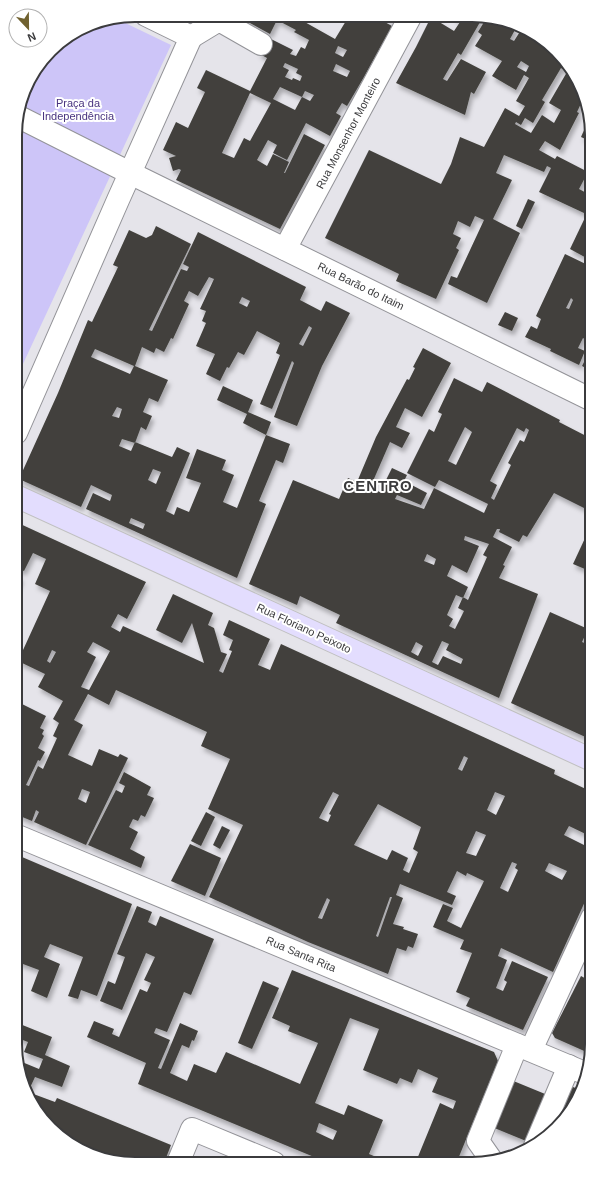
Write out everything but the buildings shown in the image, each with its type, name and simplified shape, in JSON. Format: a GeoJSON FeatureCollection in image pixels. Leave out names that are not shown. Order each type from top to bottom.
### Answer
{"type":"FeatureCollection","features":[{"type":"Feature","properties":{"kind":"main road","name":"Rua Floriano Peixoto"},"geometry":{"type":"LineString","coordinates":[[22,499],[585,757]]}},
{"type":"Feature","properties":{"kind":"street"},"geometry":{"type":"LineString","coordinates":[[160,22],[191,37]]}},
{"type":"Feature","properties":{"kind":"street"},"geometry":{"type":"LineString","coordinates":[[22,418],[191,37],[216,22]]}},
{"type":"Feature","properties":{"kind":"street"},"geometry":{"type":"LineString","coordinates":[[222,22],[261,44]]}},
{"type":"Feature","properties":{"kind":"street","name":"Rua Monsenhor Monteiro"},"geometry":{"type":"LineString","coordinates":[[285,249],[407,22]]}},
{"type":"Feature","properties":{"kind":"street"},"geometry":{"type":"LineString","coordinates":[[23,119],[130,172]]}},
{"type":"Feature","properties":{"kind":"street","name":"Rua Barão do Itaim"},"geometry":{"type":"LineString","coordinates":[[130,172],[585,397]]}},
{"type":"Feature","properties":{"kind":"street","name":"Rua Santa Rita"},"geometry":{"type":"LineString","coordinates":[[22,838],[578,1070]]}},
{"type":"Feature","properties":{"kind":"street"},"geometry":{"type":"LineString","coordinates":[[488,1156],[478,1141],[524,1048],[585,931]]}},
{"type":"Feature","properties":{"kind":"street"},"geometry":{"type":"LineString","coordinates":[[543,1132],[578,1070]]}},
{"type":"Feature","properties":{"kind":"street"},"geometry":{"type":"LineString","coordinates":[[180,1157],[192,1129],[260,1157]]}},
{"type":"Feature","properties":{"kind":"green space","name":"Praça da Independência"},"geometry":{"type":"Polygon","coordinates":[[[124,22],[171,45],[22,366],[22,135],[26,105],[34,85],[45,66],[60,50],[78,37],[98,28],[124,22]]]}},
{"type":"Feature","properties":{"kind":"district","name":"CENTRO"},"geometry":{"type":"Point","coordinates":[378,485]}}]}
